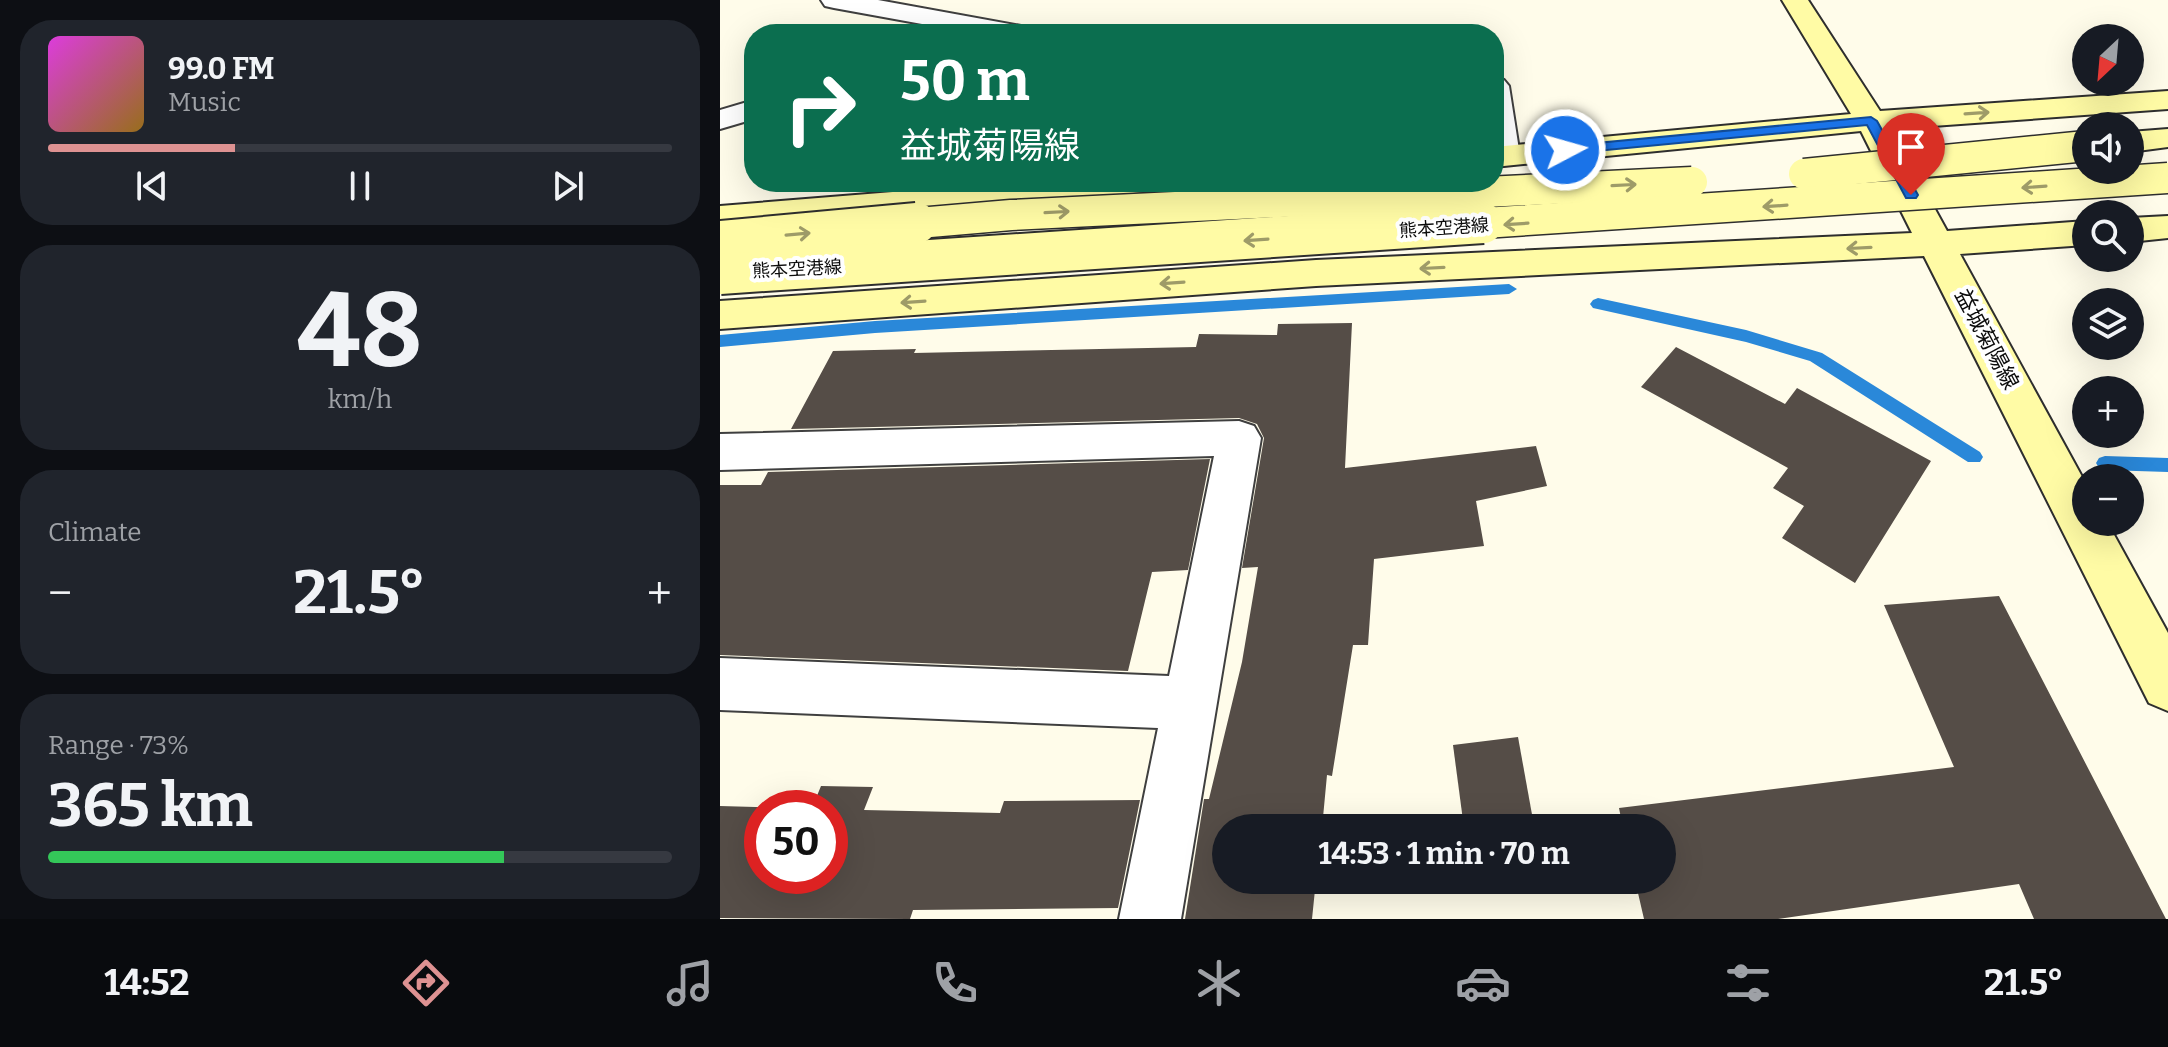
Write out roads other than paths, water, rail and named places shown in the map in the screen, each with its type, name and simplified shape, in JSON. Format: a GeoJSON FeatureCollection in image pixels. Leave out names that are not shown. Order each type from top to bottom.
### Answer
{"type":"FeatureCollection","features":[{"type":"Feature","properties":{"kind":"main road","name":"益城菊陽線"},"geometry":{"type":"LineString","coordinates":[[1795,0],[1871,121],[2168,685]]}},
{"type":"Feature","properties":{"kind":"main road"},"geometry":{"type":"LineString","coordinates":[[1504,157],[1871,121],[2168,100]]}},
{"type":"Feature","properties":{"kind":"main road"},"geometry":{"type":"LineString","coordinates":[[2144,141],[2168,138]]}},
{"type":"Feature","properties":{"kind":"main road","name":"熊本空港線"},"geometry":{"type":"LineString","coordinates":[[1504,191],[1757,179],[2072,147]]}},
{"type":"Feature","properties":{"kind":"main road","name":"熊本空港線"},"geometry":{"type":"LineString","coordinates":[[720,274],[2168,178]]}},
{"type":"Feature","properties":{"kind":"main road"},"geometry":{"type":"LineString","coordinates":[[720,217],[1024,192]]}},
{"type":"Feature","properties":{"kind":"main road","name":"熊本空港線"},"geometry":{"type":"LineString","coordinates":[[720,241],[1011,215],[1488,192]]}},
{"type":"Feature","properties":{"kind":"main road"},"geometry":{"type":"LineString","coordinates":[[2144,229],[2168,227]]}},
{"type":"Feature","properties":{"kind":"main road","name":"熊本空港線"},"geometry":{"type":"LineString","coordinates":[[720,315],[1316,273],[1937,244],[2072,234]]}},
{"type":"Feature","properties":{"kind":"street"},"geometry":{"type":"LineString","coordinates":[[834,0],[965,24]]}},
{"type":"Feature","properties":{"kind":"street"},"geometry":{"type":"LineString","coordinates":[[720,120],[744,112]]}},
{"type":"Feature","properties":{"kind":"street"},"geometry":{"type":"LineString","coordinates":[[720,452],[1239,438],[1150,919]]}},
{"type":"Feature","properties":{"kind":"street"},"geometry":{"type":"LineString","coordinates":[[720,684],[1191,703]]}},
{"type":"Feature","properties":{"kind":"waterway"},"geometry":{"type":"LineString","coordinates":[[720,341],[875,327],[1509,289]]}},
{"type":"Feature","properties":{"kind":"waterway"},"geometry":{"type":"LineString","coordinates":[[1598,304],[1746,336],[1816,357],[1974,457]]}},
{"type":"Feature","properties":{"kind":"waterway"},"geometry":{"type":"LineString","coordinates":[[2105,463],[2168,465]]}}]}
